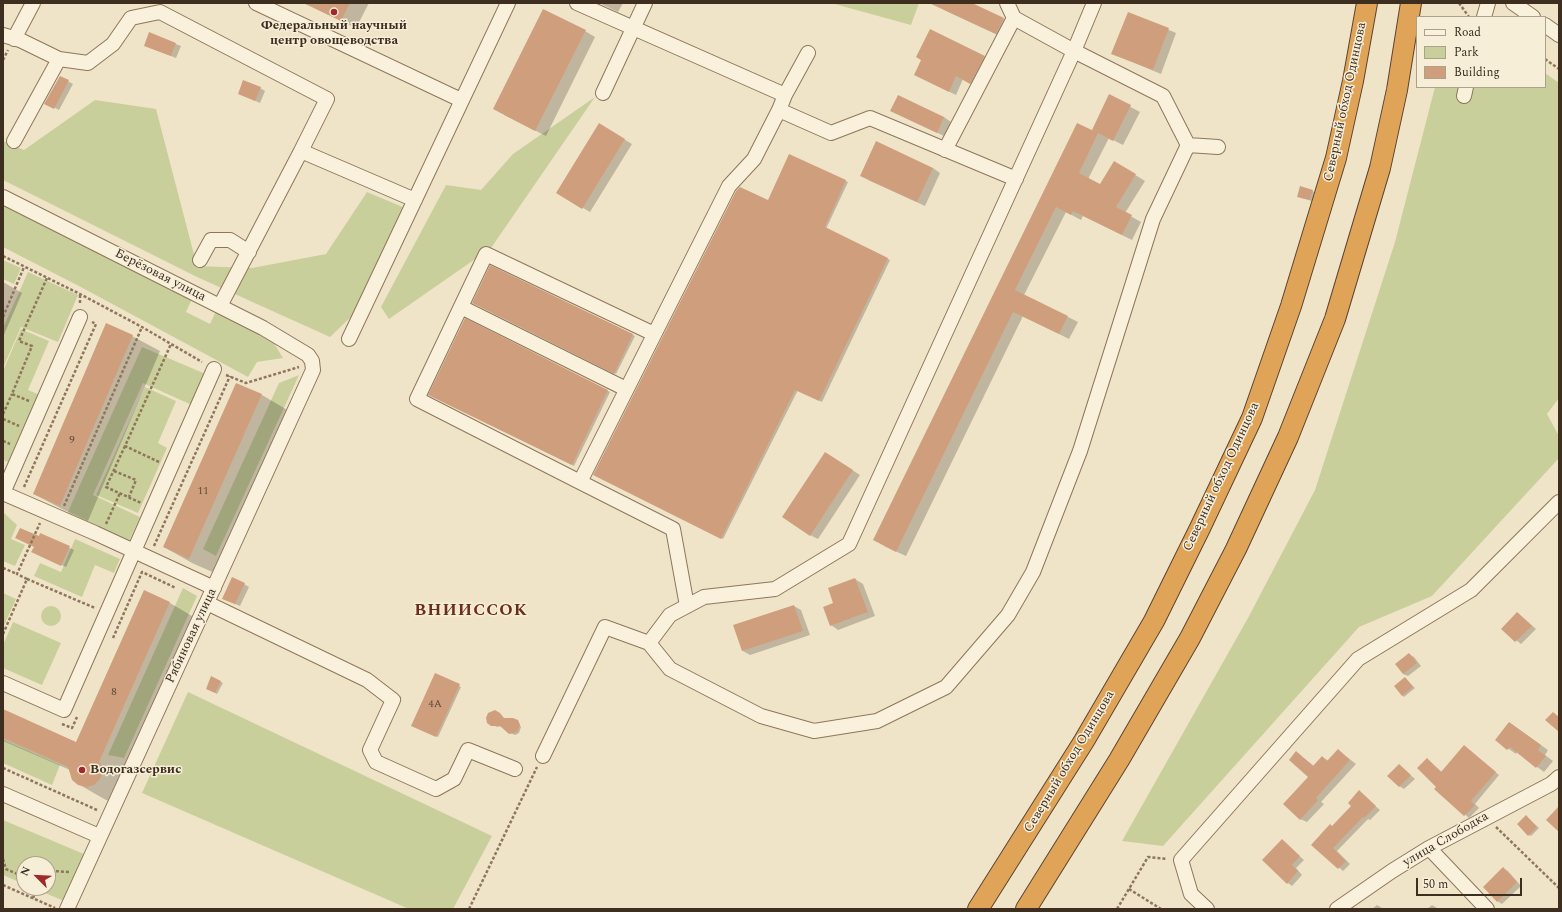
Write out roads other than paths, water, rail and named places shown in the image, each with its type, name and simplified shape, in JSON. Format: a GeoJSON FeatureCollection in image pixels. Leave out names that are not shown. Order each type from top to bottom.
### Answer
{"type":"FeatureCollection","features":[{"type":"Feature","properties":{"kind":"highway","name":"Северный обход Одинцова"},"geometry":{"type":"LineString","coordinates":[[978,909],[1084,741],[1154,621],[1252,418],[1291,306],[1336,158],[1353,81],[1366,3]]}},
{"type":"Feature","properties":{"kind":"highway"},"geometry":{"type":"LineString","coordinates":[[1026,909],[1119,760],[1190,638],[1236,549],[1288,437],[1335,319],[1380,168],[1397,90],[1411,3]]}},
{"type":"Feature","properties":{"kind":"street"},"geometry":{"type":"LineString","coordinates":[[32,3],[9,37],[20,40],[59,59],[88,63],[113,44],[131,18],[160,12],[327,99],[220,306]]}},
{"type":"Feature","properties":{"kind":"street"},"geometry":{"type":"LineString","coordinates":[[256,3],[461,100]]}},
{"type":"Feature","properties":{"kind":"street"},"geometry":{"type":"LineString","coordinates":[[349,339],[508,3]]}},
{"type":"Feature","properties":{"kind":"street"},"geometry":{"type":"LineString","coordinates":[[578,3],[785,95]]}},
{"type":"Feature","properties":{"kind":"street"},"geometry":{"type":"LineString","coordinates":[[603,93],[645,3]]}},
{"type":"Feature","properties":{"kind":"street"},"geometry":{"type":"LineString","coordinates":[[1007,3],[1014,18],[1074,51],[1163,96],[1188,145]]}},
{"type":"Feature","properties":{"kind":"street"},"geometry":{"type":"LineString","coordinates":[[649,643],[670,615],[704,597],[775,588],[849,544],[1074,51],[1094,3]]}},
{"type":"Feature","properties":{"kind":"street"},"geometry":{"type":"LineString","coordinates":[[1484,16],[1488,3]]}},
{"type":"Feature","properties":{"kind":"street"},"geometry":{"type":"LineString","coordinates":[[1513,3],[1532,16]]}},
{"type":"Feature","properties":{"kind":"street"},"geometry":{"type":"LineString","coordinates":[[945,150],[1014,18]]}},
{"type":"Feature","properties":{"kind":"street"},"geometry":{"type":"LineString","coordinates":[[1546,26],[1559,34]]}},
{"type":"Feature","properties":{"kind":"street"},"geometry":{"type":"LineString","coordinates":[[580,482],[729,186],[754,159],[785,95],[808,53]]}},
{"type":"Feature","properties":{"kind":"street"},"geometry":{"type":"LineString","coordinates":[[14,141],[59,59]]}},
{"type":"Feature","properties":{"kind":"street"},"geometry":{"type":"LineString","coordinates":[[779,110],[831,133],[870,118],[1016,179]]}},
{"type":"Feature","properties":{"kind":"street"},"geometry":{"type":"LineString","coordinates":[[1188,145],[1218,147]]}},
{"type":"Feature","properties":{"kind":"street"},"geometry":{"type":"LineString","coordinates":[[543,756],[605,626],[649,643],[670,669],[761,716],[814,731],[877,721],[946,687],[1008,615],[1033,572],[1080,451],[1153,219],[1188,145]]}},
{"type":"Feature","properties":{"kind":"street"},"geometry":{"type":"LineString","coordinates":[[300,151],[415,200]]}},
{"type":"Feature","properties":{"kind":"street","name":"Берёзовая улица"},"geometry":{"type":"LineString","coordinates":[[3,197],[263,328],[308,356],[312,361]]}},
{"type":"Feature","properties":{"kind":"street"},"geometry":{"type":"LineString","coordinates":[[200,260],[211,240],[230,240],[249,252]]}},
{"type":"Feature","properties":{"kind":"street"},"geometry":{"type":"LineString","coordinates":[[654,334],[486,254],[417,399],[673,529],[687,606]]}},
{"type":"Feature","properties":{"kind":"street"},"geometry":{"type":"LineString","coordinates":[[461,307],[626,389]]}},
{"type":"Feature","properties":{"kind":"street"},"geometry":{"type":"LineString","coordinates":[[80,317],[4,491],[45,512],[214,588]]}},
{"type":"Feature","properties":{"kind":"street","name":"Рябиновая улица"},"geometry":{"type":"LineString","coordinates":[[67,909],[97,836],[214,588],[313,370],[312,361]]}},
{"type":"Feature","properties":{"kind":"street"},"geometry":{"type":"LineString","coordinates":[[3,683],[64,710],[214,369]]}},
{"type":"Feature","properties":{"kind":"street"},"geometry":{"type":"LineString","coordinates":[[1207,909],[1191,894],[1181,860],[1358,659],[1471,590],[1559,502]]}},
{"type":"Feature","properties":{"kind":"street"},"geometry":{"type":"LineString","coordinates":[[207,603],[367,680],[394,700],[370,750],[376,762],[436,789],[454,779],[468,750],[515,769]]}},
{"type":"Feature","properties":{"kind":"street","name":"улица Слободка"},"geometry":{"type":"LineString","coordinates":[[1337,909],[1392,871],[1429,848],[1551,784],[1559,777]]}},
{"type":"Feature","properties":{"kind":"street"},"geometry":{"type":"LineString","coordinates":[[3,794],[97,836]]}},
{"type":"Feature","properties":{"kind":"street"},"geometry":{"type":"LineString","coordinates":[[1429,848],[1487,909]]}},
{"type":"Feature","properties":{"kind":"place","name":"Федеральный научный центр овощеводства"},"geometry":{"type":"Point","coordinates":[334,12]}},
{"type":"Feature","properties":{"kind":"place","name":"Водогазсервис"},"geometry":{"type":"Point","coordinates":[82,770]}},
{"type":"Feature","properties":{"kind":"district","name":"ВНИИССОК"},"geometry":{"type":"Point","coordinates":[471,612]}}]}
